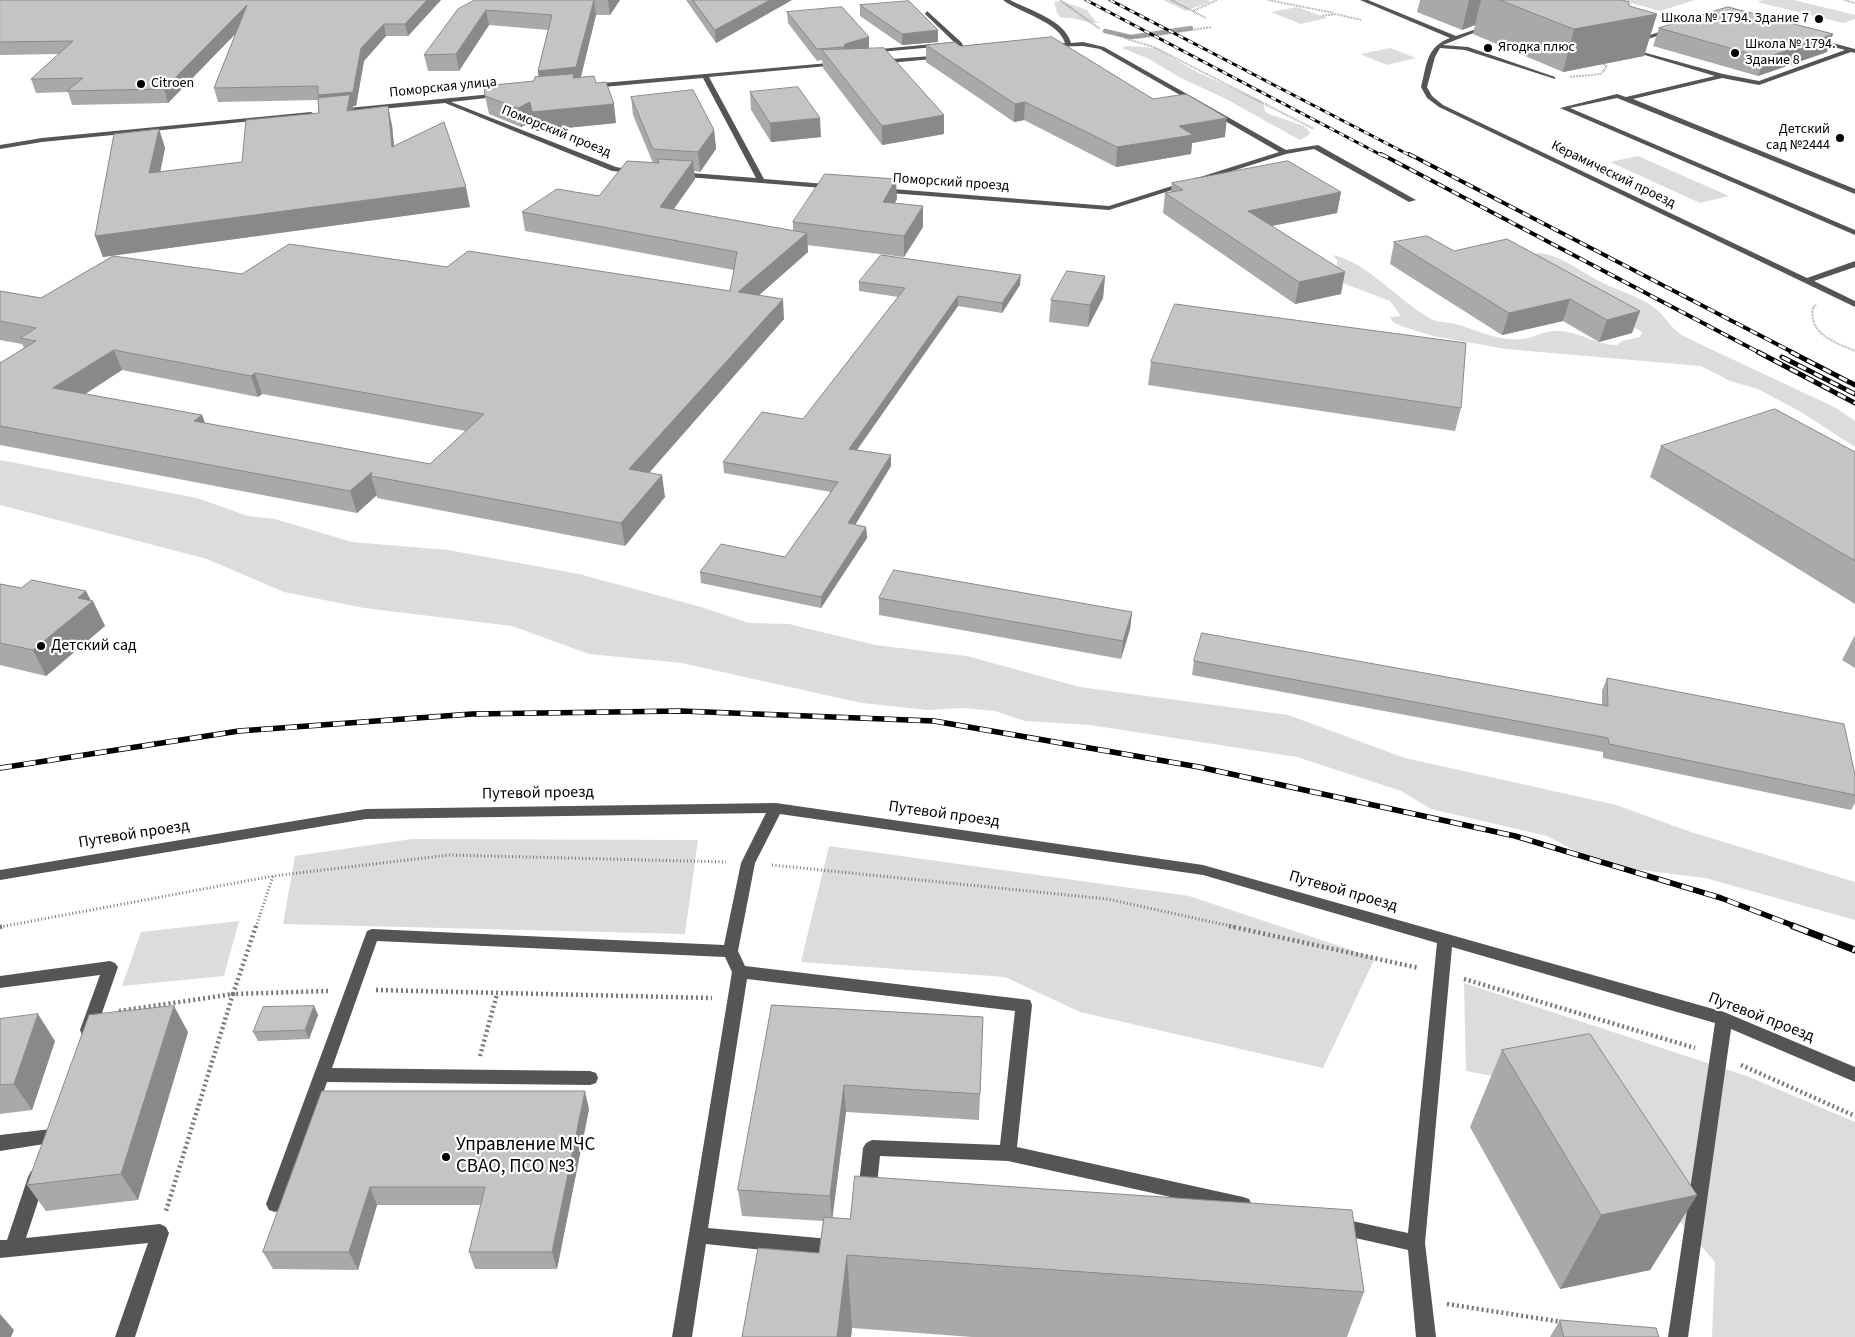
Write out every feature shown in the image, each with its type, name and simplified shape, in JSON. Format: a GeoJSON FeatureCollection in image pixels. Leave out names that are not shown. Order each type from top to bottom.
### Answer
{"type":"FeatureCollection","features":[{"type":"Feature","properties":{"kind":"street"},"geometry":{"type":"LineString","coordinates":[[1006,0],[1054,25],[1066,36],[1068,44]]}},
{"type":"Feature","properties":{"kind":"street"},"geometry":{"type":"LineString","coordinates":[[1363,0],[1454,37]]}},
{"type":"Feature","properties":{"kind":"street"},"geometry":{"type":"LineString","coordinates":[[927,13],[971,53],[961,54]]}},
{"type":"Feature","properties":{"kind":"street"},"geometry":{"type":"LineString","coordinates":[[1438,46],[1454,37],[1498,21]]}},
{"type":"Feature","properties":{"kind":"street"},"geometry":{"type":"LineString","coordinates":[[1661,28],[1670,30]]}},
{"type":"Feature","properties":{"kind":"street"},"geometry":{"type":"LineString","coordinates":[[1678,28],[1620,46],[1722,76],[1759,83],[1853,50]]}},
{"type":"Feature","properties":{"kind":"street"},"geometry":{"type":"LineString","coordinates":[[1804,37],[1853,50]]}},
{"type":"Feature","properties":{"kind":"street"},"geometry":{"type":"LineString","coordinates":[[858,55],[959,43]]}},
{"type":"Feature","properties":{"kind":"street"},"geometry":{"type":"LineString","coordinates":[[1037,47],[1068,44],[1091,45],[1102,48],[1285,152]]}},
{"type":"Feature","properties":{"kind":"street"},"geometry":{"type":"LineString","coordinates":[[1438,46],[1466,48],[1553,78]]}},
{"type":"Feature","properties":{"kind":"street","name":"Керамический проезд"},"geometry":{"type":"LineString","coordinates":[[1438,46],[1432,57],[1424,87],[1428,97],[1441,106],[1855,304]]}},
{"type":"Feature","properties":{"kind":"street"},"geometry":{"type":"LineString","coordinates":[[866,63],[952,55]]}},
{"type":"Feature","properties":{"kind":"street"},"geometry":{"type":"LineString","coordinates":[[832,62],[841,60]]}},
{"type":"Feature","properties":{"kind":"street"},"geometry":{"type":"LineString","coordinates":[[588,87],[832,62],[849,62]]}},
{"type":"Feature","properties":{"kind":"street"},"geometry":{"type":"LineString","coordinates":[[705,75],[761,181]]}},
{"type":"Feature","properties":{"kind":"street"},"geometry":{"type":"LineString","coordinates":[[1626,99],[1722,76]]}},
{"type":"Feature","properties":{"kind":"street","name":"Поморская улица"},"geometry":{"type":"LineString","coordinates":[[334,112],[509,94]]}},
{"type":"Feature","properties":{"kind":"street"},"geometry":{"type":"LineString","coordinates":[[1855,192],[1617,96],[1563,108],[1855,233]]}},
{"type":"Feature","properties":{"kind":"street","name":"Поморский проезд"},"geometry":{"type":"LineString","coordinates":[[441,101],[458,106],[615,169],[644,171]]}},
{"type":"Feature","properties":{"kind":"street"},"geometry":{"type":"LineString","coordinates":[[0,147],[42,140],[314,114]]}},
{"type":"Feature","properties":{"kind":"street","name":"Поморский проезд"},"geometry":{"type":"LineString","coordinates":[[871,189],[1109,208],[1285,152],[1315,147],[1412,200]]}},
{"type":"Feature","properties":{"kind":"street"},"geometry":{"type":"LineString","coordinates":[[674,174],[841,187]]}},
{"type":"Feature","properties":{"kind":"street"},"geometry":{"type":"LineString","coordinates":[[1806,281],[1855,264]]}},
{"type":"Feature","properties":{"kind":"street"},"geometry":{"type":"LineString","coordinates":[[682,1337],[740,972],[730,951],[748,863],[776,808]]}},
{"type":"Feature","properties":{"kind":"street","name":"Путевой проезд"},"geometry":{"type":"LineString","coordinates":[[0,875],[366,814],[776,808],[1203,870],[1724,1019],[1855,1075]]}},
{"type":"Feature","properties":{"kind":"street"},"geometry":{"type":"LineString","coordinates":[[275,1204],[372,935],[730,951]]}},
{"type":"Feature","properties":{"kind":"street"},"geometry":{"type":"LineString","coordinates":[[1426,1337],[1416,1243],[1445,939]]}},
{"type":"Feature","properties":{"kind":"street"},"geometry":{"type":"LineString","coordinates":[[0,982],[110,967],[84,1043]]}},
{"type":"Feature","properties":{"kind":"street"},"geometry":{"type":"LineString","coordinates":[[740,972],[1024,1004],[1008,1153]]}},
{"type":"Feature","properties":{"kind":"street"},"geometry":{"type":"LineString","coordinates":[[1678,1337],[1724,1019]]}},
{"type":"Feature","properties":{"kind":"street"},"geometry":{"type":"LineString","coordinates":[[322,1075],[590,1078]]}},
{"type":"Feature","properties":{"kind":"street"},"geometry":{"type":"LineString","coordinates":[[58,1118],[7,1248],[160,1233],[125,1337]]}},
{"type":"Feature","properties":{"kind":"street"},"geometry":{"type":"LineString","coordinates":[[0,1143],[51,1137]]}},
{"type":"Feature","properties":{"kind":"street"},"geometry":{"type":"LineString","coordinates":[[865,1214],[872,1148],[1008,1153],[1261,1209]]}},
{"type":"Feature","properties":{"kind":"street"},"geometry":{"type":"LineString","coordinates":[[1319,1222],[1416,1243]]}},
{"type":"Feature","properties":{"kind":"street"},"geometry":{"type":"LineString","coordinates":[[697,1234],[830,1248]]}},
{"type":"Feature","properties":{"kind":"path"},"geometry":{"type":"LineString","coordinates":[[1060,0],[1102,30]]}},
{"type":"Feature","properties":{"kind":"path"},"geometry":{"type":"LineString","coordinates":[[1171,0],[1206,18]]}},
{"type":"Feature","properties":{"kind":"path"},"geometry":{"type":"LineString","coordinates":[[1192,11],[1217,0]]}},
{"type":"Feature","properties":{"kind":"path"},"geometry":{"type":"LineString","coordinates":[[1268,0],[1336,14]]}},
{"type":"Feature","properties":{"kind":"path"},"geometry":{"type":"LineString","coordinates":[[1844,0],[1855,3]]}},
{"type":"Feature","properties":{"kind":"path"},"geometry":{"type":"LineString","coordinates":[[1322,16],[1380,7]]}},
{"type":"Feature","properties":{"kind":"path"},"geometry":{"type":"LineString","coordinates":[[1116,35],[1138,38],[1212,27]]}},
{"type":"Feature","properties":{"kind":"path"},"geometry":{"type":"LineString","coordinates":[[1108,34],[1154,47],[1317,131]]}},
{"type":"Feature","properties":{"kind":"path"},"geometry":{"type":"LineString","coordinates":[[1553,78],[1601,74],[1608,66],[1598,62]]}},
{"type":"Feature","properties":{"kind":"path"},"geometry":{"type":"LineString","coordinates":[[1820,304],[1813,307],[1810,316],[1812,325],[1838,344],[1855,351]]}},
{"type":"Feature","properties":{"kind":"path"},"geometry":{"type":"LineString","coordinates":[[0,927],[273,876],[449,855],[748,863],[1107,899],[1442,973],[1719,1055],[1855,1116]]}},
{"type":"Feature","properties":{"kind":"path"},"geometry":{"type":"LineString","coordinates":[[160,1233],[233,994],[273,876]]}},
{"type":"Feature","properties":{"kind":"path"},"geometry":{"type":"LineString","coordinates":[[94,1015],[233,994],[353,990],[736,998]]}},
{"type":"Feature","properties":{"kind":"path"},"geometry":{"type":"LineString","coordinates":[[473,1077],[497,994]]}},
{"type":"Feature","properties":{"kind":"path"},"geometry":{"type":"LineString","coordinates":[[1422,1301],[1569,1322]]}},
{"type":"Feature","properties":{"kind":"shaded area"},"geometry":{"type":"Polygon","coordinates":[[[1163,0],[1208,0],[1210,2],[1186,11],[1163,0]]]}},
{"type":"Feature","properties":{"kind":"shaded area"},"geometry":{"type":"Polygon","coordinates":[[[1621,0],[1695,0],[1660,11],[1621,0]]]}},
{"type":"Feature","properties":{"kind":"shaded area"},"geometry":{"type":"Polygon","coordinates":[[[1764,0],[1794,0],[1855,15],[1855,19],[1843,23],[1757,2],[1764,0]]]}},
{"type":"Feature","properties":{"kind":"shaded area"},"geometry":{"type":"Polygon","coordinates":[[[1061,1],[1087,10],[1095,21],[1100,23],[1061,18],[1057,13],[1054,2],[1061,1]]]}},
{"type":"Feature","properties":{"kind":"shaded area"},"geometry":{"type":"Polygon","coordinates":[[[1297,7],[1327,18],[1301,24],[1271,12],[1297,7]]]}},
{"type":"Feature","properties":{"kind":"shaded area"},"geometry":{"type":"Polygon","coordinates":[[[1126,46],[1156,48],[1197,72],[1263,102],[1265,112],[1304,126],[1310,132],[1309,135],[1300,140],[1226,99],[1179,77],[1149,59],[1122,48],[1126,46]]]}},
{"type":"Feature","properties":{"kind":"shaded area"},"geometry":{"type":"Polygon","coordinates":[[[1390,48],[1416,58],[1387,65],[1360,54],[1390,48]]]}},
{"type":"Feature","properties":{"kind":"shaded area"},"geometry":{"type":"Polygon","coordinates":[[[1638,156],[1729,196],[1700,203],[1610,162],[1638,156]]]}},
{"type":"Feature","properties":{"kind":"shaded area"},"geometry":{"type":"Polygon","coordinates":[[[1540,253],[1565,261],[1603,283],[1647,302],[1683,336],[1836,408],[1855,421],[1855,447],[1801,412],[1758,389],[1730,381],[1701,366],[1506,349],[1433,336],[1401,326],[1393,322],[1390,317],[1401,316],[1390,301],[1340,282],[1337,278],[1337,260],[1333,255],[1359,266],[1419,311],[1437,321],[1456,324],[1505,339],[1522,339],[1559,331],[1602,343],[1617,345],[1622,341],[1640,337],[1642,332],[1611,314],[1530,254],[1540,253]]]}},
{"type":"Feature","properties":{"kind":"shaded area"},"geometry":{"type":"Polygon","coordinates":[[[0,460],[197,498],[248,516],[275,519],[352,542],[448,550],[579,574],[701,607],[749,623],[789,624],[875,645],[967,656],[1080,687],[1288,715],[1405,758],[1616,805],[1691,832],[1855,882],[1855,920],[1705,878],[1625,868],[1583,855],[1547,836],[1431,809],[1401,791],[1297,757],[1090,725],[1025,721],[995,711],[962,708],[928,710],[862,703],[682,663],[589,654],[512,626],[364,608],[284,592],[207,559],[0,505],[0,460]]]}},
{"type":"Feature","properties":{"kind":"shaded area"},"geometry":{"type":"Polygon","coordinates":[[[412,839],[698,840],[685,934],[283,924],[295,856],[412,839]]]}},
{"type":"Feature","properties":{"kind":"shaded area"},"geometry":{"type":"Polygon","coordinates":[[[829,846],[1189,896],[1375,958],[1323,1068],[1080,1012],[1005,977],[801,962],[829,846]]]}},
{"type":"Feature","properties":{"kind":"shaded area"},"geometry":{"type":"Polygon","coordinates":[[[239,921],[224,976],[122,986],[141,932],[239,921]]]}},
{"type":"Feature","properties":{"kind":"shaded area"},"geometry":{"type":"Polygon","coordinates":[[[1464,983],[1747,1076],[1855,1122],[1855,1337],[1712,1337],[1715,1262],[1568,1090],[1466,1071],[1464,983]]]}},
{"type":"Feature","properties":{"kind":"building"},"geometry":{"type":"Polygon","coordinates":[[[0,0],[427,0],[405,24],[384,24],[361,48],[353,92],[318,95],[318,86],[214,88],[247,5],[164,89],[67,91],[83,78],[31,79],[73,41],[0,42],[0,0]]]}},
{"type":"Feature","properties":{"kind":"building"},"geometry":{"type":"Polygon","coordinates":[[[475,0],[594,0],[576,67],[538,71],[552,15],[486,10],[456,54],[424,55],[458,9],[475,0]]]}},
{"type":"Feature","properties":{"kind":"building"},"geometry":{"type":"Polygon","coordinates":[[[693,0],[770,0],[715,30],[693,0]]]}},
{"type":"Feature","properties":{"kind":"building"},"geometry":{"type":"Polygon","coordinates":[[[1500,0],[1622,0],[1629,2],[1629,6],[1657,14],[1574,29],[1500,0]]]}},
{"type":"Feature","properties":{"kind":"building"},"geometry":{"type":"Polygon","coordinates":[[[909,1],[938,30],[902,34],[860,5],[909,1]]]}},
{"type":"Feature","properties":{"kind":"building"},"geometry":{"type":"Polygon","coordinates":[[[842,7],[869,37],[845,44],[844,47],[817,49],[787,12],[842,7]]]}},
{"type":"Feature","properties":{"kind":"building"},"geometry":{"type":"Polygon","coordinates":[[[1728,7],[1833,34],[1765,58],[1659,28],[1728,7]]]}},
{"type":"Feature","properties":{"kind":"building"},"geometry":{"type":"Polygon","coordinates":[[[1052,37],[1153,99],[1186,94],[1227,118],[1179,126],[1193,135],[1117,147],[1025,102],[1015,104],[926,45],[955,42],[960,46],[1052,37]]]}},
{"type":"Feature","properties":{"kind":"building"},"geometry":{"type":"Polygon","coordinates":[[[884,48],[944,115],[882,126],[822,50],[884,48]]]}},
{"type":"Feature","properties":{"kind":"building"},"geometry":{"type":"Polygon","coordinates":[[[574,74],[573,78],[594,76],[596,83],[606,82],[614,104],[532,112],[530,102],[518,108],[485,96],[484,86],[534,81],[535,77],[574,74]]]}},
{"type":"Feature","properties":{"kind":"building"},"geometry":{"type":"Polygon","coordinates":[[[798,87],[820,118],[770,123],[750,92],[798,87]]]}},
{"type":"Feature","properties":{"kind":"building"},"geometry":{"type":"Polygon","coordinates":[[[693,90],[714,130],[698,152],[653,149],[631,97],[693,90]]]}},
{"type":"Feature","properties":{"kind":"building"},"geometry":{"type":"Polygon","coordinates":[[[350,95],[347,111],[388,106],[392,147],[444,122],[466,187],[95,236],[114,134],[159,129],[149,173],[242,162],[246,120],[319,113],[318,98],[350,95]]]}},
{"type":"Feature","properties":{"kind":"building"},"geometry":{"type":"Polygon","coordinates":[[[657,159],[693,161],[660,207],[807,233],[738,292],[783,299],[629,469],[662,475],[621,523],[371,476],[372,472],[350,491],[0,426],[0,363],[36,341],[20,338],[36,328],[0,321],[0,291],[41,298],[113,256],[242,274],[289,244],[447,267],[468,251],[730,291],[737,252],[522,212],[557,189],[599,196],[627,161],[659,163],[657,159]],[[114,350],[53,388],[202,415],[194,421],[430,464],[484,414],[255,373],[251,376],[114,350]]]}},
{"type":"Feature","properties":{"kind":"building"},"geometry":{"type":"Polygon","coordinates":[[[1288,161],[1341,192],[1248,211],[1345,272],[1299,282],[1165,193],[1183,190],[1172,183],[1288,161]]]}},
{"type":"Feature","properties":{"kind":"building"},"geometry":{"type":"Polygon","coordinates":[[[825,174],[896,179],[883,202],[923,206],[904,236],[793,222],[825,174]]]}},
{"type":"Feature","properties":{"kind":"building"},"geometry":{"type":"Polygon","coordinates":[[[1427,236],[1454,251],[1507,239],[1640,311],[1607,320],[1570,299],[1509,313],[1394,242],[1427,236]]]}},
{"type":"Feature","properties":{"kind":"building"},"geometry":{"type":"Polygon","coordinates":[[[881,255],[1021,275],[1002,303],[958,296],[849,449],[891,455],[848,523],[866,527],[821,597],[700,572],[721,544],[785,557],[838,482],[723,462],[762,412],[803,419],[905,288],[859,282],[881,255]]]}},
{"type":"Feature","properties":{"kind":"building"},"geometry":{"type":"Polygon","coordinates":[[[1067,271],[1105,276],[1090,305],[1051,300],[1067,271]]]}},
{"type":"Feature","properties":{"kind":"building"},"geometry":{"type":"Polygon","coordinates":[[[1175,304],[1466,343],[1461,408],[1151,362],[1175,304]]]}},
{"type":"Feature","properties":{"kind":"building"},"geometry":{"type":"Polygon","coordinates":[[[1775,409],[1855,452],[1855,561],[1661,446],[1775,409]]]}},
{"type":"Feature","properties":{"kind":"building"},"geometry":{"type":"Polygon","coordinates":[[[894,570],[1132,612],[1123,641],[879,598],[894,570]]]}},
{"type":"Feature","properties":{"kind":"building"},"geometry":{"type":"Polygon","coordinates":[[[32,580],[86,591],[78,598],[93,601],[33,650],[0,643],[0,584],[21,588],[32,580]]]}},
{"type":"Feature","properties":{"kind":"building"},"geometry":{"type":"Polygon","coordinates":[[[1202,633],[1608,706],[1607,678],[1844,724],[1855,775],[1855,795],[1609,744],[1608,738],[1194,661],[1202,633]]]}},
{"type":"Feature","properties":{"kind":"building"},"geometry":{"type":"Polygon","coordinates":[[[772,1005],[983,1017],[980,1094],[844,1085],[830,1196],[738,1190],[772,1005]]]}},
{"type":"Feature","properties":{"kind":"building"},"geometry":{"type":"Polygon","coordinates":[[[174,1006],[121,1174],[27,1185],[89,1015],[174,1006]]]}},
{"type":"Feature","properties":{"kind":"building"},"geometry":{"type":"Polygon","coordinates":[[[314,1006],[305,1030],[253,1032],[263,1007],[314,1006]]]}},
{"type":"Feature","properties":{"kind":"building"},"geometry":{"type":"Polygon","coordinates":[[[38,1014],[14,1084],[0,1085],[0,1019],[38,1014]]]}},
{"type":"Feature","properties":{"kind":"building"},"geometry":{"type":"Polygon","coordinates":[[[1590,1034],[1697,1195],[1601,1215],[1502,1050],[1590,1034]]]}},
{"type":"Feature","properties":{"kind":"building","name":"Управление МЧС СВАО, ПСО №3"},"geometry":{"type":"Polygon","coordinates":[[[322,1091],[585,1091],[552,1252],[469,1252],[485,1187],[370,1187],[349,1252],[263,1252],[322,1091]]]}},
{"type":"Feature","properties":{"kind":"building"},"geometry":{"type":"Polygon","coordinates":[[[855,1176],[1352,1210],[1364,1292],[847,1255],[837,1337],[742,1337],[758,1248],[819,1253],[824,1217],[850,1219],[855,1176]]]}},
{"type":"Feature","properties":{"kind":"building"},"geometry":{"type":"Polygon","coordinates":[[[1560,1320],[1656,1328],[1659,1337],[1564,1337],[1560,1320]]]}},
{"type":"Feature","properties":{"kind":"waterway"},"geometry":{"type":"LineString","coordinates":[[1105,31],[1131,37],[1191,28]]}},
{"type":"Feature","properties":{"kind":"railway"},"geometry":{"type":"LineString","coordinates":[[1086,0],[1383,156]]}},
{"type":"Feature","properties":{"kind":"railway"},"geometry":{"type":"LineString","coordinates":[[1110,0],[1411,156]]}},
{"type":"Feature","properties":{"kind":"railway"},"geometry":{"type":"LineString","coordinates":[[1381,154],[1760,353]]}},
{"type":"Feature","properties":{"kind":"railway"},"geometry":{"type":"LineString","coordinates":[[1409,154],[1794,353]]}},
{"type":"Feature","properties":{"kind":"railway"},"geometry":{"type":"LineString","coordinates":[[1758,352],[1855,403]]}},
{"type":"Feature","properties":{"kind":"railway"},"geometry":{"type":"LineString","coordinates":[[1791,352],[1855,385]]}},
{"type":"Feature","properties":{"kind":"railway"},"geometry":{"type":"LineString","coordinates":[[1782,357],[1855,394]]}},
{"type":"Feature","properties":{"kind":"railway"},"geometry":{"type":"LineString","coordinates":[[0,768],[239,731],[472,714],[681,711],[934,721],[1199,767],[1515,836],[1721,898],[1797,927]]}},
{"type":"Feature","properties":{"kind":"railway"},"geometry":{"type":"LineString","coordinates":[[1793,926],[1855,950]]}},
{"type":"Feature","properties":{"kind":"place","name":"Школа № 1794. Здание 7"},"geometry":{"type":"Point","coordinates":[1819,19]}},
{"type":"Feature","properties":{"kind":"place","name":"Ягодка плюс"},"geometry":{"type":"Point","coordinates":[1488,48]}},
{"type":"Feature","properties":{"kind":"place","name":"Школа № 1794. Здание 8"},"geometry":{"type":"Point","coordinates":[1735,53]}},
{"type":"Feature","properties":{"kind":"place","name":"Citroen"},"geometry":{"type":"Point","coordinates":[141,84]}},
{"type":"Feature","properties":{"kind":"place","name":"Детский сад №2444"},"geometry":{"type":"Point","coordinates":[1840,138]}},
{"type":"Feature","properties":{"kind":"place","name":"Детский сад"},"geometry":{"type":"Point","coordinates":[41,646]}},
{"type":"Feature","properties":{"kind":"place","name":"Управление МЧС СВАО, ПСО №3"},"geometry":{"type":"Point","coordinates":[446,1157]}}]}
